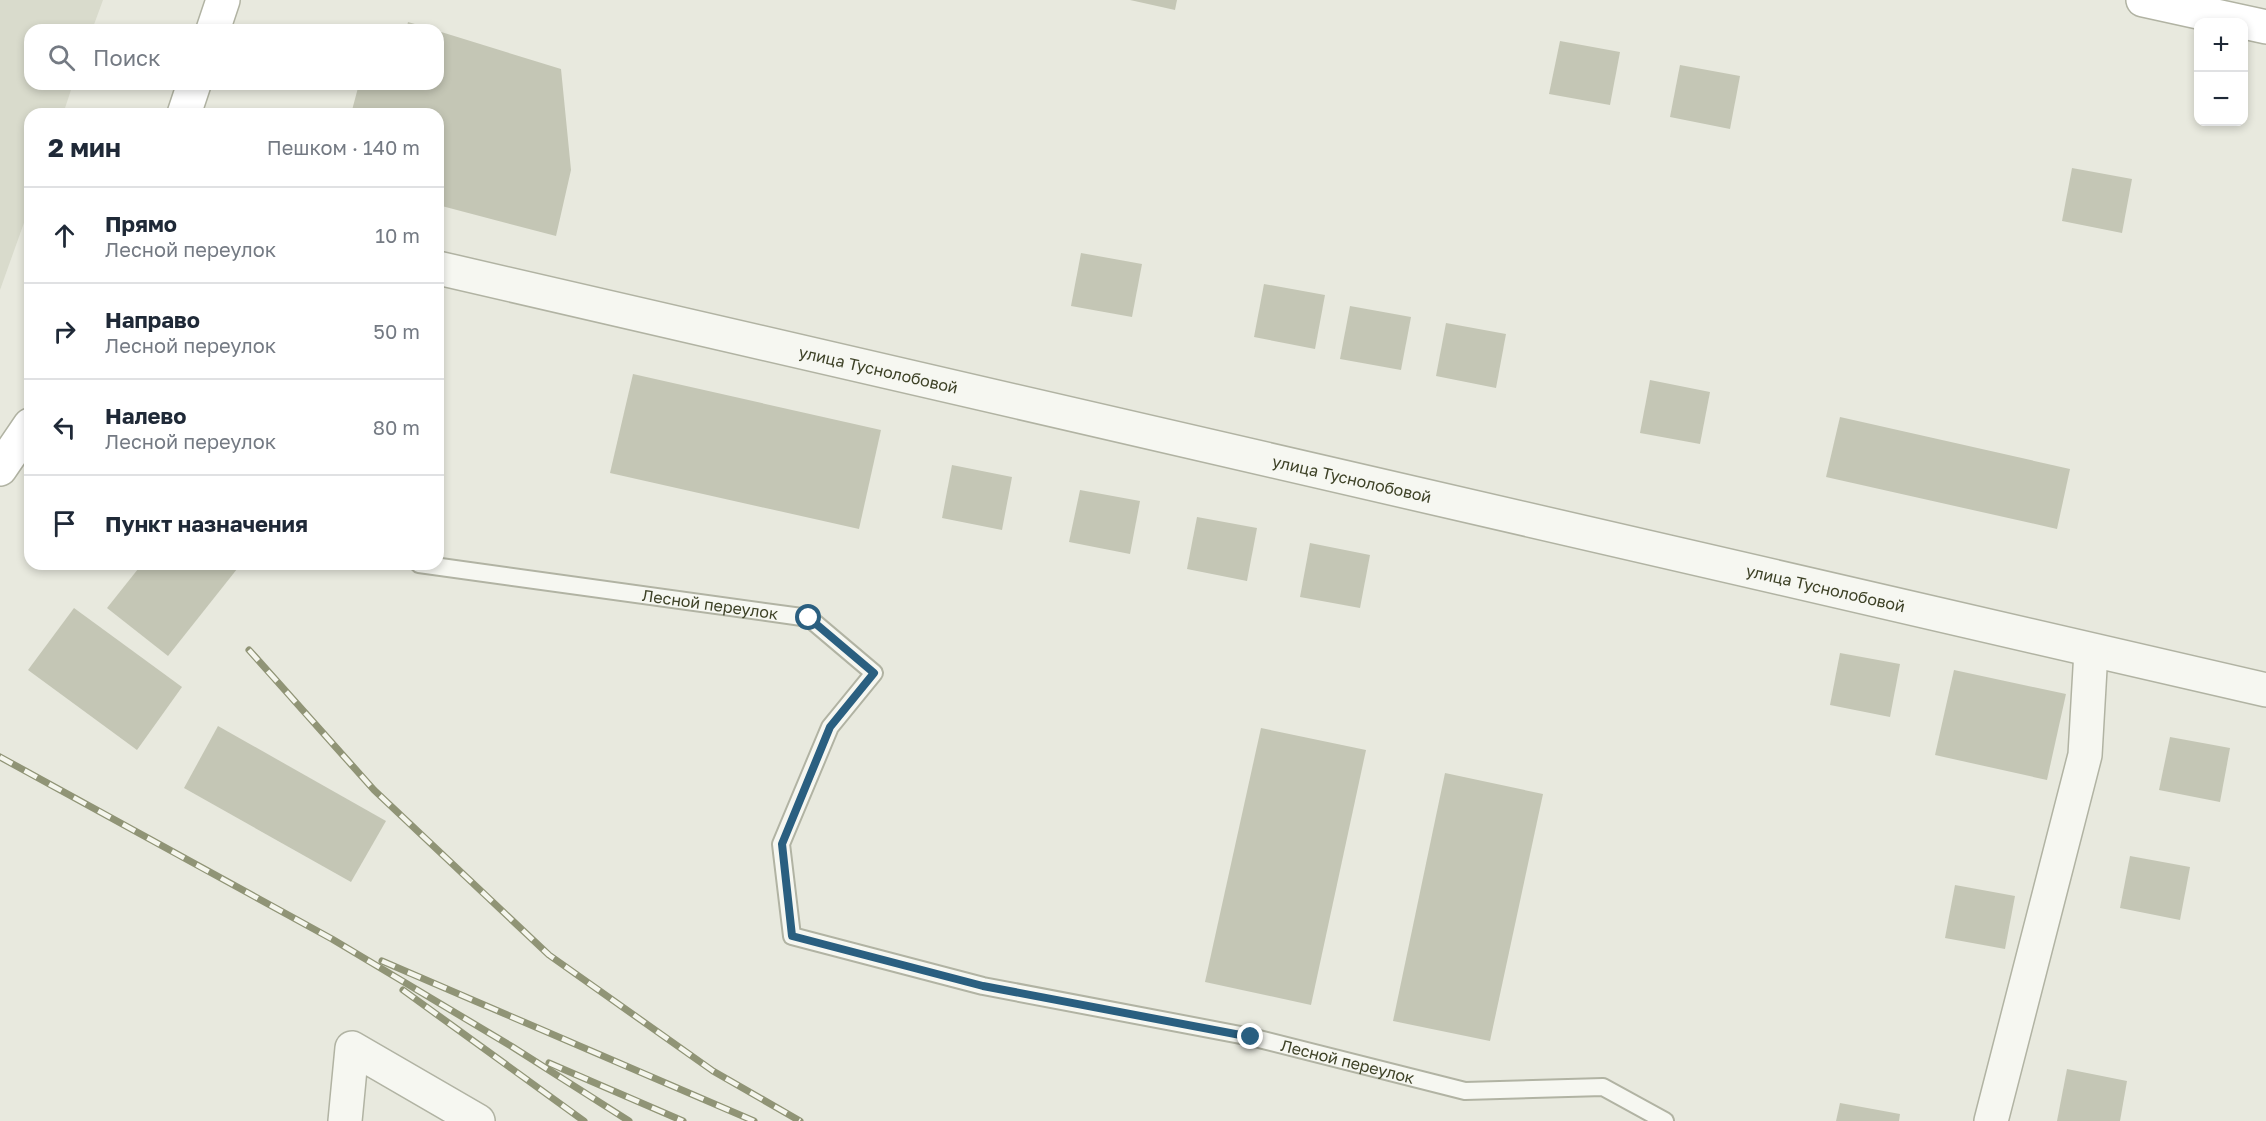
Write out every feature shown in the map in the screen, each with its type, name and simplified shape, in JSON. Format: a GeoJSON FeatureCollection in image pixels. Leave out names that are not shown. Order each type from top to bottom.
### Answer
{"type":"FeatureCollection","features":[{"type":"Feature","properties":{"kind":"street"},"geometry":{"type":"LineString","coordinates":[[215,24],[223,0]]}},
{"type":"Feature","properties":{"kind":"street"},"geometry":{"type":"LineString","coordinates":[[2143,0],[2224,8],[2266,27]]}},
{"type":"Feature","properties":{"kind":"street"},"geometry":{"type":"LineString","coordinates":[[186,108],[192,90]]}},
{"type":"Feature","properties":{"kind":"street","name":"улица Туснолобовой"},"geometry":{"type":"LineString","coordinates":[[444,269],[2266,690]]}},
{"type":"Feature","properties":{"kind":"street"},"geometry":{"type":"LineString","coordinates":[[0,469],[24,435]]}},
{"type":"Feature","properties":{"kind":"street"},"geometry":{"type":"LineString","coordinates":[[1991,1121],[2085,755],[2091,651]]}},
{"type":"Feature","properties":{"kind":"street"},"geometry":{"type":"LineString","coordinates":[[345,1121],[352,1048],[478,1121]]}},
{"type":"Feature","properties":{"kind":"lane","name":"Лесной переулок"},"geometry":{"type":"LineString","coordinates":[[444,567],[809,618],[874,673],[830,727],[782,844],[792,936],[983,986],[1251,1037],[1465,1091],[1603,1087],[1665,1121]]}},
{"type":"Feature","properties":{"kind":"shaded area"},"geometry":{"type":"Polygon","coordinates":[[[0,0],[103,0],[94,24],[24,24],[24,90],[71,90],[65,108],[24,108],[24,223],[0,290],[0,0]]]}},
{"type":"Feature","properties":{"kind":"building"},"geometry":{"type":"Polygon","coordinates":[[[1130,0],[1177,0],[1175,10],[1130,0]]]}},
{"type":"Feature","properties":{"kind":"building"},"geometry":{"type":"Polygon","coordinates":[[[444,33],[561,69],[571,170],[556,236],[444,207],[444,108],[353,108],[357,90],[444,90],[444,33]]]}},
{"type":"Feature","properties":{"kind":"building"},"geometry":{"type":"Polygon","coordinates":[[[1560,41],[1620,52],[1610,105],[1549,94],[1560,41]]]}},
{"type":"Feature","properties":{"kind":"building"},"geometry":{"type":"Polygon","coordinates":[[[1680,65],[1740,76],[1730,129],[1670,117],[1680,65]]]}},
{"type":"Feature","properties":{"kind":"building"},"geometry":{"type":"Polygon","coordinates":[[[2072,168],[2132,179],[2122,233],[2062,221],[2072,168]]]}},
{"type":"Feature","properties":{"kind":"building"},"geometry":{"type":"Polygon","coordinates":[[[1081,253],[1142,264],[1132,317],[1071,306],[1081,253]]]}},
{"type":"Feature","properties":{"kind":"building"},"geometry":{"type":"Polygon","coordinates":[[[1264,284],[1325,295],[1315,349],[1254,337],[1264,284]]]}},
{"type":"Feature","properties":{"kind":"building"},"geometry":{"type":"Polygon","coordinates":[[[1350,306],[1411,317],[1401,370],[1340,359],[1350,306]]]}},
{"type":"Feature","properties":{"kind":"building"},"geometry":{"type":"Polygon","coordinates":[[[1446,323],[1506,334],[1496,388],[1436,376],[1446,323]]]}},
{"type":"Feature","properties":{"kind":"building"},"geometry":{"type":"Polygon","coordinates":[[[633,374],[881,430],[859,529],[610,473],[633,374]]]}},
{"type":"Feature","properties":{"kind":"building"},"geometry":{"type":"Polygon","coordinates":[[[1650,380],[1710,392],[1700,444],[1640,433],[1650,380]]]}},
{"type":"Feature","properties":{"kind":"building"},"geometry":{"type":"Polygon","coordinates":[[[1840,417],[2070,469],[2057,529],[1826,477],[1840,417]]]}},
{"type":"Feature","properties":{"kind":"building"},"geometry":{"type":"Polygon","coordinates":[[[952,465],[1012,477],[1002,530],[942,518],[952,465]]]}},
{"type":"Feature","properties":{"kind":"building"},"geometry":{"type":"Polygon","coordinates":[[[1080,490],[1140,501],[1130,554],[1069,542],[1080,490]]]}},
{"type":"Feature","properties":{"kind":"building"},"geometry":{"type":"Polygon","coordinates":[[[1197,517],[1257,528],[1247,581],[1187,569],[1197,517]]]}},
{"type":"Feature","properties":{"kind":"building"},"geometry":{"type":"Polygon","coordinates":[[[1310,543],[1370,555],[1360,608],[1300,597],[1310,543]]]}},
{"type":"Feature","properties":{"kind":"building"},"geometry":{"type":"Polygon","coordinates":[[[137,570],[236,570],[168,656],[107,608],[137,570]]]}},
{"type":"Feature","properties":{"kind":"building"},"geometry":{"type":"Polygon","coordinates":[[[74,608],[182,687],[137,750],[28,670],[74,608]]]}},
{"type":"Feature","properties":{"kind":"building"},"geometry":{"type":"Polygon","coordinates":[[[1840,653],[1900,664],[1890,717],[1830,705],[1840,653]]]}},
{"type":"Feature","properties":{"kind":"building"},"geometry":{"type":"Polygon","coordinates":[[[1954,670],[2066,694],[2047,780],[1935,755],[1954,670]]]}},
{"type":"Feature","properties":{"kind":"building"},"geometry":{"type":"Polygon","coordinates":[[[218,726],[386,821],[351,882],[184,788],[218,726]]]}},
{"type":"Feature","properties":{"kind":"building"},"geometry":{"type":"Polygon","coordinates":[[[1261,728],[1366,750],[1311,1005],[1205,982],[1261,728]]]}},
{"type":"Feature","properties":{"kind":"building"},"geometry":{"type":"Polygon","coordinates":[[[2170,737],[2230,748],[2220,802],[2159,790],[2170,737]]]}},
{"type":"Feature","properties":{"kind":"building"},"geometry":{"type":"Polygon","coordinates":[[[1445,773],[1543,794],[1490,1041],[1393,1021],[1445,773]]]}},
{"type":"Feature","properties":{"kind":"building"},"geometry":{"type":"Polygon","coordinates":[[[2130,856],[2190,867],[2180,920],[2120,908],[2130,856]]]}},
{"type":"Feature","properties":{"kind":"building"},"geometry":{"type":"Polygon","coordinates":[[[1955,885],[2015,896],[2005,949],[1945,938],[1955,885]]]}},
{"type":"Feature","properties":{"kind":"building"},"geometry":{"type":"Polygon","coordinates":[[[2067,1069],[2127,1081],[2120,1121],[2057,1121],[2067,1069]]]}},
{"type":"Feature","properties":{"kind":"building"},"geometry":{"type":"Polygon","coordinates":[[[1840,1103],[1900,1114],[1899,1121],[1836,1121],[1840,1103]]]}},
{"type":"Feature","properties":{"kind":"railway"},"geometry":{"type":"LineString","coordinates":[[249,650],[374,790],[549,955],[713,1071],[800,1121]]}},
{"type":"Feature","properties":{"kind":"railway"},"geometry":{"type":"LineString","coordinates":[[0,757],[332,939],[511,1046],[629,1121]]}},
{"type":"Feature","properties":{"kind":"railway"},"geometry":{"type":"LineString","coordinates":[[382,961],[754,1121]]}},
{"type":"Feature","properties":{"kind":"railway"},"geometry":{"type":"LineString","coordinates":[[403,990],[584,1121]]}},
{"type":"Feature","properties":{"kind":"railway"},"geometry":{"type":"LineString","coordinates":[[549,1063],[683,1121]]}},
{"type":"Feature","properties":{"kind":"route"},"geometry":{"type":"LineString","coordinates":[[809,618],[874,673],[830,727],[782,844],[792,936],[983,986],[1251,1037]]}}]}
